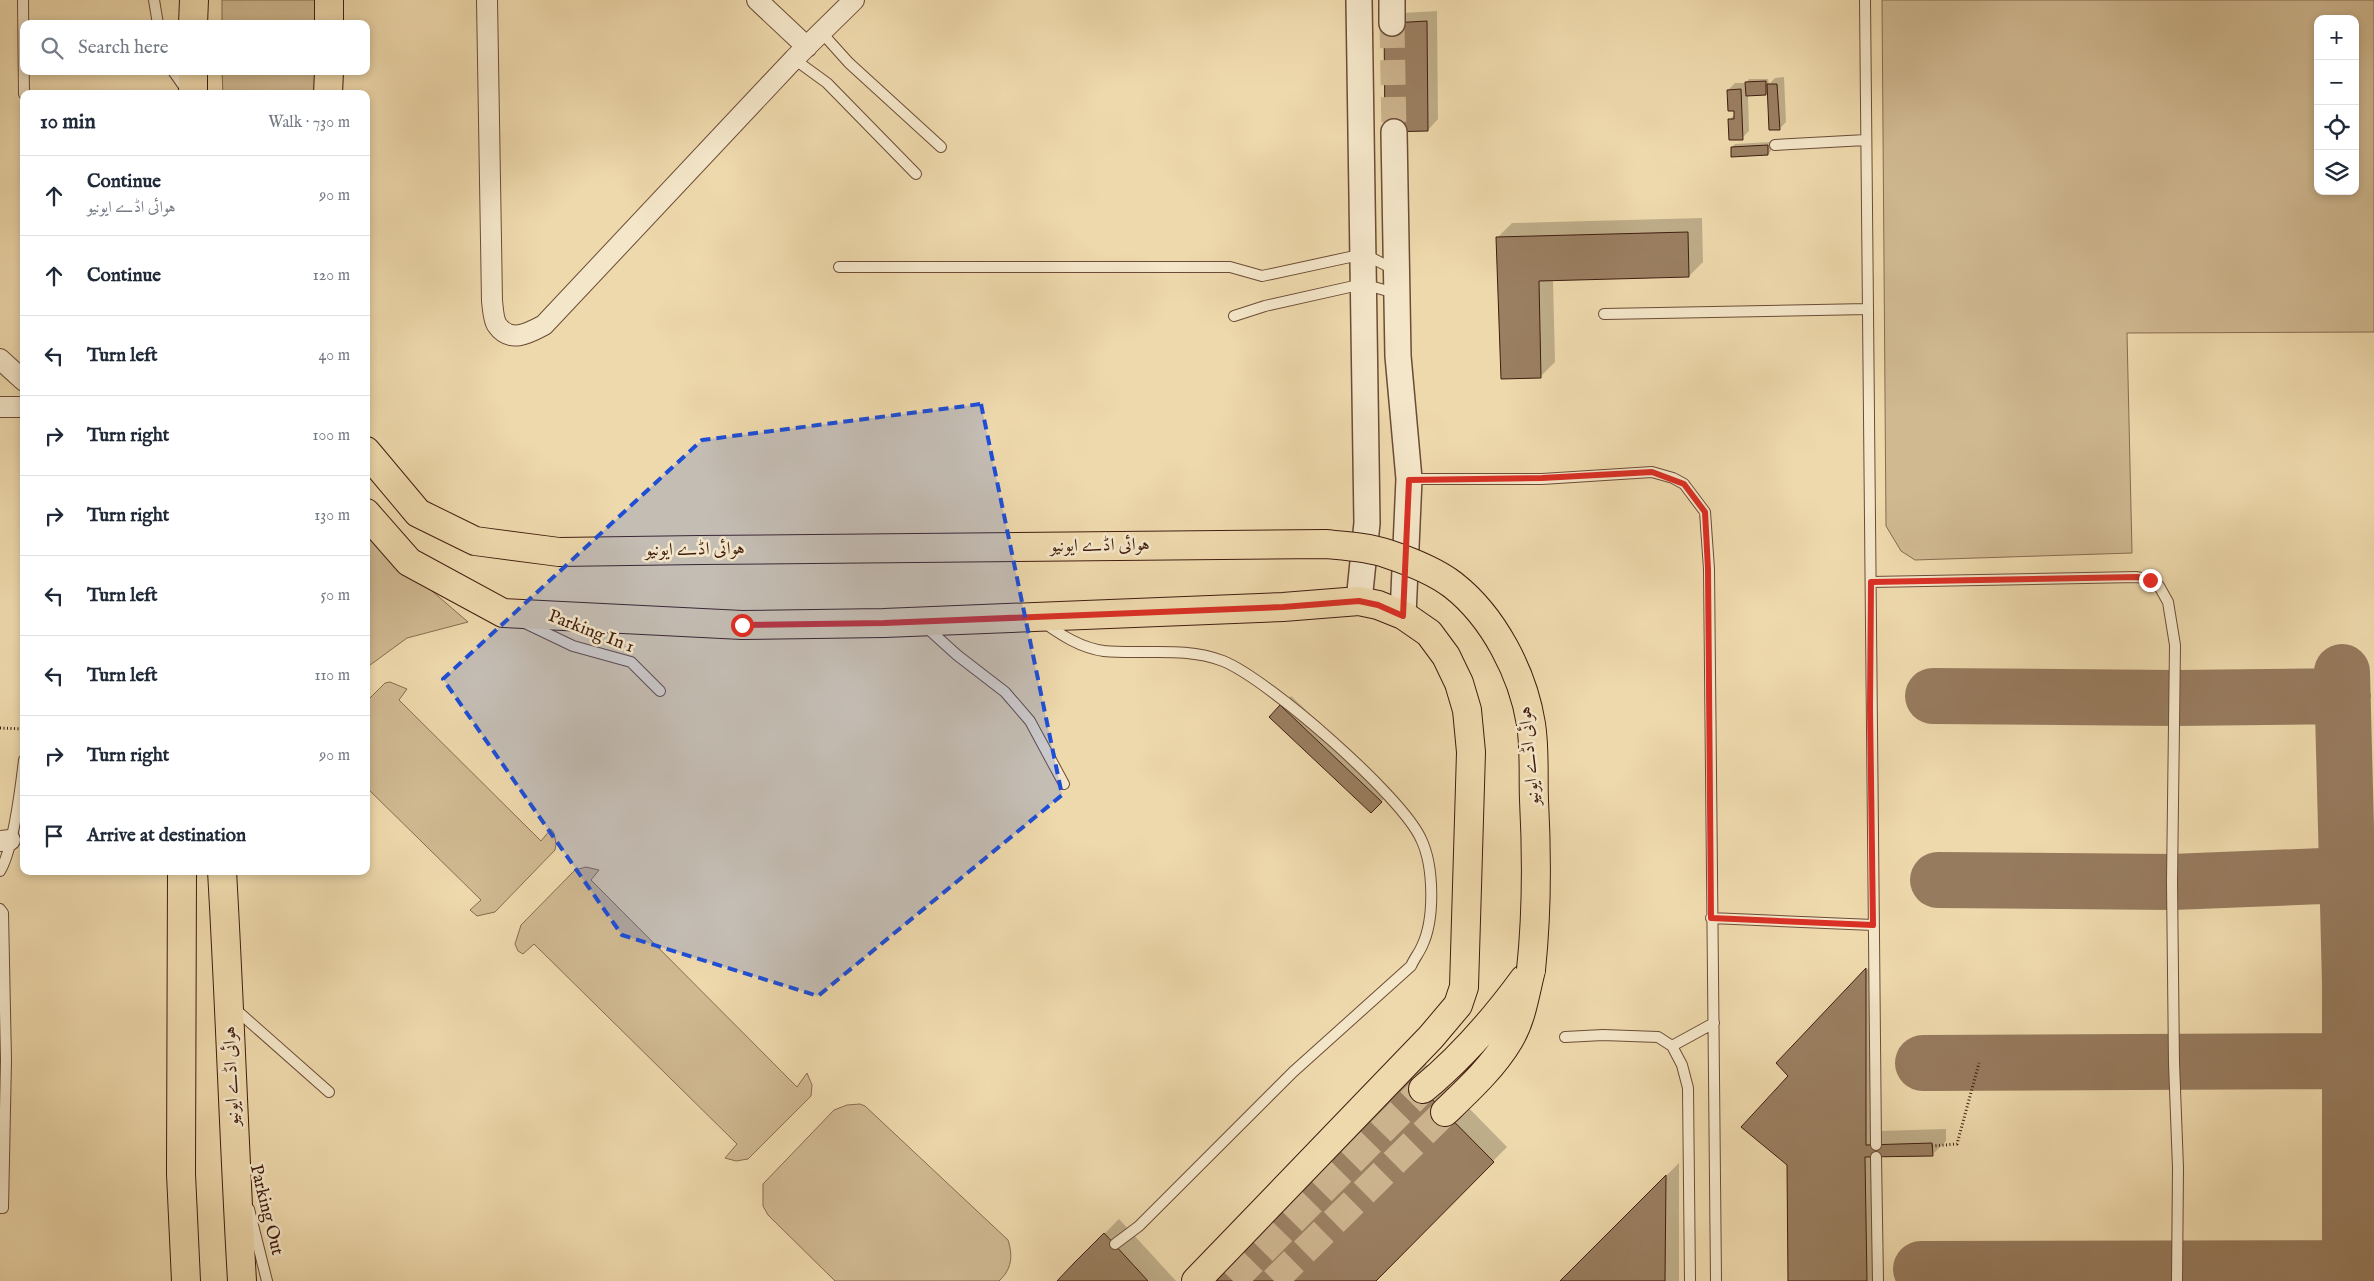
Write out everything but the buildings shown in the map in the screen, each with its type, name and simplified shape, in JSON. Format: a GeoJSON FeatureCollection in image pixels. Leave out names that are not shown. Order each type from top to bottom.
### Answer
{"type":"FeatureCollection","features":[{"type":"Feature","properties":{"kind":"main road"},"geometry":{"type":"LineString","coordinates":[[193,20],[194,0]]}},
{"type":"Feature","properties":{"kind":"main road"},"geometry":{"type":"LineString","coordinates":[[329,0],[329,20]]}},
{"type":"Feature","properties":{"kind":"main road"},"geometry":{"type":"LineString","coordinates":[[193,75],[193,90]]}},
{"type":"Feature","properties":{"kind":"main road"},"geometry":{"type":"LineString","coordinates":[[328,90],[329,75]]}},
{"type":"Feature","properties":{"kind":"main road","name":"ہوائی اڈے ایونیو"},"geometry":{"type":"LineString","coordinates":[[370,457],[418,513],[474,541],[559,552],[1325,544],[1388,554],[1423,569],[1453,585],[1478,611],[1494,632],[1510,661],[1524,693],[1531,726],[1536,917],[1531,970],[1520,1015],[1510,1039],[1494,1061],[1445,1112]]}},
{"type":"Feature","properties":{"kind":"main road"},"geometry":{"type":"LineString","coordinates":[[370,518],[409,562],[503,613],[742,625],[920,622],[1283,607],[1359,601],[1378,605],[1403,616],[1429,632],[1446,656],[1459,683],[1467,710],[1471,752],[1464,987],[1458,1005],[1431,1037],[1196,1281]]}},
{"type":"Feature","properties":{"kind":"main road"},"geometry":{"type":"LineString","coordinates":[[182,875],[181,1174],[186,1281]]}},
{"type":"Feature","properties":{"kind":"main road","name":"ہوائی اڈے ایونیو"},"geometry":{"type":"LineString","coordinates":[[222,875],[242,1281]]}},
{"type":"Feature","properties":{"kind":"main road"},"geometry":{"type":"LineString","coordinates":[[1423,1089],[1447,1069],[1480,1034],[1531,970]]}},
{"type":"Feature","properties":{"kind":"street"},"geometry":{"type":"LineString","coordinates":[[487,0],[492,301],[496,324],[508,335],[524,336],[544,325],[801,53],[854,0]]}},
{"type":"Feature","properties":{"kind":"street"},"geometry":{"type":"LineString","coordinates":[[757,0],[801,53]]}},
{"type":"Feature","properties":{"kind":"street"},"geometry":{"type":"LineString","coordinates":[[1359,0],[1367,523],[1359,601]]}},
{"type":"Feature","properties":{"kind":"street"},"geometry":{"type":"LineString","coordinates":[[1394,132],[1398,356],[1409,480],[1403,616]]}},
{"type":"Feature","properties":{"kind":"street"},"geometry":{"type":"LineString","coordinates":[[1360,157],[1394,158]]}},
{"type":"Feature","properties":{"kind":"street"},"geometry":{"type":"LineString","coordinates":[[0,359],[20,377]]}},
{"type":"Feature","properties":{"kind":"street"},"geometry":{"type":"LineString","coordinates":[[0,407],[20,407]]}},
{"type":"Feature","properties":{"kind":"lane"},"geometry":{"type":"LineString","coordinates":[[23,0],[23,20]]}},
{"type":"Feature","properties":{"kind":"lane"},"geometry":{"type":"LineString","coordinates":[[154,0],[157,20]]}},
{"type":"Feature","properties":{"kind":"lane"},"geometry":{"type":"LineString","coordinates":[[1864,0],[1876,1145]]}},
{"type":"Feature","properties":{"kind":"lane"},"geometry":{"type":"LineString","coordinates":[[822,33],[849,63],[941,147]]}},
{"type":"Feature","properties":{"kind":"lane"},"geometry":{"type":"LineString","coordinates":[[801,53],[827,83],[916,174]]}},
{"type":"Feature","properties":{"kind":"lane"},"geometry":{"type":"LineString","coordinates":[[24,75],[24,90]]}},
{"type":"Feature","properties":{"kind":"lane"},"geometry":{"type":"LineString","coordinates":[[176,75],[186,90]]}},
{"type":"Feature","properties":{"kind":"lane"},"geometry":{"type":"LineString","coordinates":[[1775,146],[1866,140]]}},
{"type":"Feature","properties":{"kind":"lane"},"geometry":{"type":"LineString","coordinates":[[839,267],[1230,267],[1262,276],[1364,254],[1396,282]]}},
{"type":"Feature","properties":{"kind":"lane"},"geometry":{"type":"LineString","coordinates":[[1234,316],[1265,306],[1363,284],[1396,282]]}},
{"type":"Feature","properties":{"kind":"lane"},"geometry":{"type":"LineString","coordinates":[[1604,314],[1868,309]]}},
{"type":"Feature","properties":{"kind":"lane"},"geometry":{"type":"LineString","coordinates":[[1409,480],[1542,478],[1652,472],[1684,484],[1705,512],[1708,569],[1716,1281]]}},
{"type":"Feature","properties":{"kind":"lane"},"geometry":{"type":"LineString","coordinates":[[1871,582],[2137,577],[2150,580],[2159,586],[2168,602],[2175,645],[2172,882],[2174,1063],[2178,1168],[2177,1281]]}},
{"type":"Feature","properties":{"kind":"lane","name":"Parking In 1"},"geometry":{"type":"LineString","coordinates":[[503,613],[573,646],[631,662],[660,691]]}},
{"type":"Feature","properties":{"kind":"lane"},"geometry":{"type":"LineString","coordinates":[[1035,617],[1068,639],[1102,650],[1198,654],[1224,662],[1258,682],[1317,729],[1390,797],[1413,823],[1422,841],[1428,861],[1431,896],[1429,923],[1422,946],[1411,966],[1292,1072],[1139,1226],[1114,1244]]}},
{"type":"Feature","properties":{"kind":"lane"},"geometry":{"type":"LineString","coordinates":[[920,622],[957,655],[1005,692],[1030,721],[1064,784]]}},
{"type":"Feature","properties":{"kind":"lane"},"geometry":{"type":"LineString","coordinates":[[0,870],[5,840],[20,789]]}},
{"type":"Feature","properties":{"kind":"lane"},"geometry":{"type":"LineString","coordinates":[[0,909],[3,912],[6,1060],[2,1148],[3,1208],[0,1208]]}},
{"type":"Feature","properties":{"kind":"lane"},"geometry":{"type":"LineString","coordinates":[[1711,918],[1873,925]]}},
{"type":"Feature","properties":{"kind":"lane"},"geometry":{"type":"LineString","coordinates":[[230,1005],[329,1092]]}},
{"type":"Feature","properties":{"kind":"lane"},"geometry":{"type":"LineString","coordinates":[[1672,1046],[1714,1023]]}},
{"type":"Feature","properties":{"kind":"lane"},"geometry":{"type":"LineString","coordinates":[[1565,1037],[1611,1035],[1658,1037],[1672,1046],[1682,1065],[1688,1088],[1690,1281]]}},
{"type":"Feature","properties":{"kind":"lane","name":"Parking Out"},"geometry":{"type":"LineString","coordinates":[[234,1147],[267,1281]]}},
{"type":"Feature","properties":{"kind":"lane"},"geometry":{"type":"LineString","coordinates":[[1876,1157],[1878,1281]]}},
{"type":"Feature","properties":{"kind":"path"},"geometry":{"type":"LineString","coordinates":[[0,728],[20,729]]}},
{"type":"Feature","properties":{"kind":"path"},"geometry":{"type":"LineString","coordinates":[[1932,1146],[1957,1144],[1979,1063]]}},
{"type":"Feature","properties":{"kind":"highlighted area"},"geometry":{"type":"Polygon","coordinates":[[[981,404],[1062,795],[818,996],[622,935],[443,679],[702,440],[981,404]]]}},
{"type":"Feature","properties":{"kind":"shaded area"},"geometry":{"type":"Polygon","coordinates":[[[222,0],[316,0],[315,20],[222,20],[222,0]]]}},
{"type":"Feature","properties":{"kind":"shaded area"},"geometry":{"type":"Polygon","coordinates":[[[1882,0],[2374,0],[2374,332],[2127,333],[2132,553],[1915,560],[1901,551],[1886,526],[1882,0]]]}},
{"type":"Feature","properties":{"kind":"shaded area"},"geometry":{"type":"Polygon","coordinates":[[[222,75],[315,75],[315,90],[223,90],[222,75]]]}},
{"type":"Feature","properties":{"kind":"shaded area"},"geometry":{"type":"Polygon","coordinates":[[[370,529],[381,547],[468,622],[407,638],[370,665],[370,529]]]}},
{"type":"Feature","properties":{"kind":"shaded area"},"geometry":{"type":"Polygon","coordinates":[[[390,682],[407,689],[399,700],[541,841],[551,829],[554,833],[555,850],[495,912],[477,916],[470,910],[481,900],[370,791],[370,698],[385,683],[390,682]]]}},
{"type":"Feature","properties":{"kind":"shaded area"},"geometry":{"type":"Polygon","coordinates":[[[586,867],[599,870],[591,880],[797,1087],[807,1073],[812,1085],[811,1096],[748,1159],[736,1161],[725,1158],[737,1144],[534,944],[523,954],[518,951],[515,944],[521,925],[575,870],[586,867]]]}},
{"type":"Feature","properties":{"kind":"shaded area"},"geometry":{"type":"Polygon","coordinates":[[[860,1104],[865,1106],[1008,1240],[1011,1251],[1009,1267],[999,1281],[835,1281],[768,1215],[763,1206],[763,1184],[834,1110],[847,1105],[860,1104]]]}},
{"type":"Feature","properties":{"kind":"taxiway"},"geometry":{"type":"LineString","coordinates":[[2342,672],[2350,983],[2350,1281]]}},
{"type":"Feature","properties":{"kind":"taxiway"},"geometry":{"type":"LineString","coordinates":[[1933,696],[2175,698],[2343,696]]}},
{"type":"Feature","properties":{"kind":"taxiway"},"geometry":{"type":"LineString","coordinates":[[1938,880],[2172,882],[2347,875]]}},
{"type":"Feature","properties":{"kind":"taxiway"},"geometry":{"type":"LineString","coordinates":[[1923,1063],[2350,1061]]}},
{"type":"Feature","properties":{"kind":"taxiway"},"geometry":{"type":"LineString","coordinates":[[1921,1269],[2349,1268]]}},
{"type":"Feature","properties":{"kind":"tunnel"},"geometry":{"type":"LineString","coordinates":[[1392,23],[1394,132]]}},
{"type":"Feature","properties":{"kind":"tunnel"},"geometry":{"type":"LineString","coordinates":[[1233,1281],[1423,1089]]}},
{"type":"Feature","properties":{"kind":"tunnel"},"geometry":{"type":"LineString","coordinates":[[1274,1281],[1445,1112]]}},
{"type":"Feature","properties":{"kind":"route"},"geometry":{"type":"LineString","coordinates":[[742,625],[884,623],[1283,607],[1359,601],[1378,605],[1403,616],[1409,480],[1542,478],[1652,472],[1673,478],[1684,484],[1705,512],[1708,569],[1712,823],[1711,918],[1873,925],[1870,708],[1871,582],[2137,577],[2150,580]]}}]}
